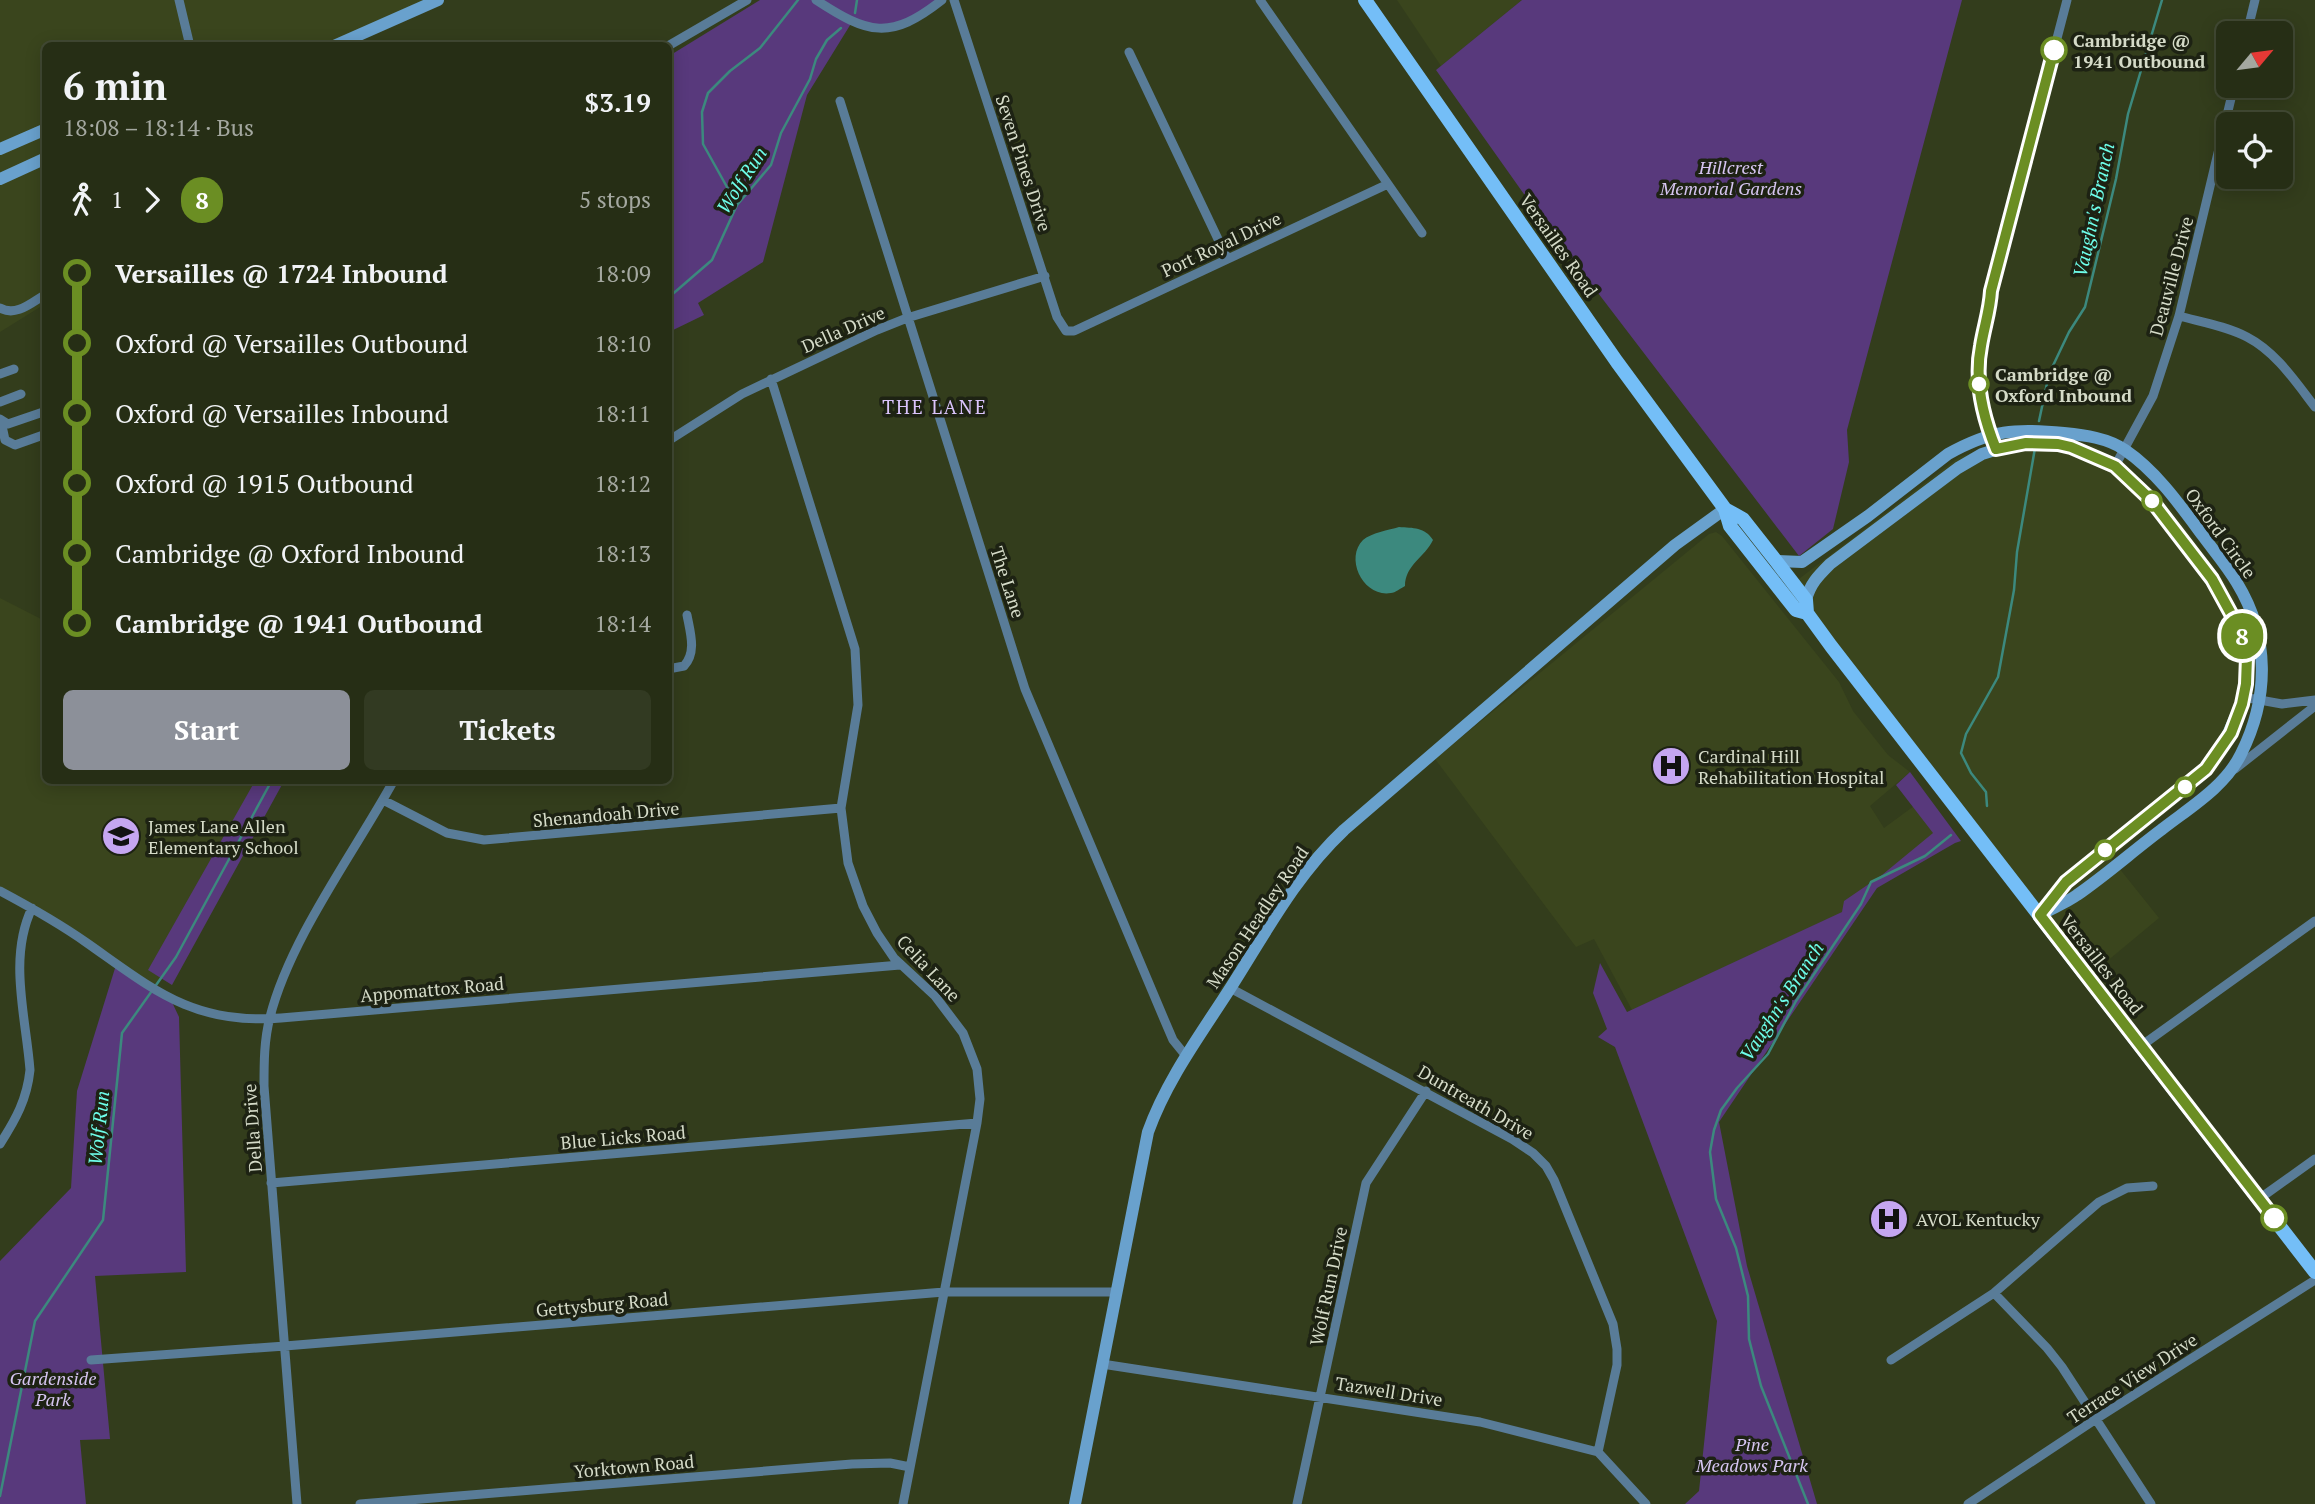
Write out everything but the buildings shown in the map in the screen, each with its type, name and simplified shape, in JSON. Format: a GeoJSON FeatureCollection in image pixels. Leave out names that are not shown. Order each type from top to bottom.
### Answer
{"type":"FeatureCollection","features":[{"type":"Feature","properties":{"kind":"main road","name":"Versailles Road"},"geometry":{"type":"LineString","coordinates":[[1365,0],[1617,362],[1725,509],[1730,526],[1796,610],[1806,606]]}},
{"type":"Feature","properties":{"kind":"main road","name":"Versailles Road"},"geometry":{"type":"LineString","coordinates":[[1725,509],[1743,519],[1776,561],[1806,606],[2040,915],[2315,1272]]}},
{"type":"Feature","properties":{"kind":"street"},"geometry":{"type":"LineString","coordinates":[[179,0],[189,42]]}},
{"type":"Feature","properties":{"kind":"street"},"geometry":{"type":"LineString","coordinates":[[343,42],[438,0]]}},
{"type":"Feature","properties":{"kind":"street"},"geometry":{"type":"LineString","coordinates":[[672,44],[747,0]]}},
{"type":"Feature","properties":{"kind":"street"},"geometry":{"type":"LineString","coordinates":[[816,0],[857,25],[880,28],[917,19],[942,0]]}},
{"type":"Feature","properties":{"kind":"street","name":"Seven Pines Drive"},"geometry":{"type":"LineString","coordinates":[[954,0],[1057,317],[1061,326],[1069,332]]}},
{"type":"Feature","properties":{"kind":"street"},"geometry":{"type":"LineString","coordinates":[[1260,0],[1422,233]]}},
{"type":"Feature","properties":{"kind":"street"},"geometry":{"type":"LineString","coordinates":[[1996,449],[1980,390],[1980,347],[1990,307],[1991,291],[2067,0]]}},
{"type":"Feature","properties":{"kind":"street"},"geometry":{"type":"LineString","coordinates":[[2250,21],[2255,0]]}},
{"type":"Feature","properties":{"kind":"street"},"geometry":{"type":"LineString","coordinates":[[1129,52],[1227,258]]}},
{"type":"Feature","properties":{"kind":"street","name":"Deauville Drive"},"geometry":{"type":"LineString","coordinates":[[2115,466],[2153,396],[2179,316],[2231,98]]}},
{"type":"Feature","properties":{"kind":"street","name":"The Lane"},"geometry":{"type":"LineString","coordinates":[[840,101],[1025,689],[1173,1040],[1186,1056]]}},
{"type":"Feature","properties":{"kind":"street"},"geometry":{"type":"LineString","coordinates":[[0,149],[42,131]]}},
{"type":"Feature","properties":{"kind":"street"},"geometry":{"type":"LineString","coordinates":[[0,179],[42,160]]}},
{"type":"Feature","properties":{"kind":"street","name":"Port Royal Drive"},"geometry":{"type":"LineString","coordinates":[[1069,332],[1388,184]]}},
{"type":"Feature","properties":{"kind":"street","name":"Della Drive"},"geometry":{"type":"LineString","coordinates":[[672,438],[742,394],[859,338],[907,318],[1045,276]]}},
{"type":"Feature","properties":{"kind":"street"},"geometry":{"type":"LineString","coordinates":[[0,308],[16,311],[42,296]]}},
{"type":"Feature","properties":{"kind":"street"},"geometry":{"type":"LineString","coordinates":[[2179,316],[2228,329],[2261,345],[2275,357],[2315,407]]}},
{"type":"Feature","properties":{"kind":"street"},"geometry":{"type":"LineString","coordinates":[[0,374],[14,369]]}},
{"type":"Feature","properties":{"kind":"street","name":"Celia Lane"},"geometry":{"type":"LineString","coordinates":[[771,379],[855,649],[858,705],[841,808],[848,863],[863,906],[877,933],[901,965],[934,996],[963,1033],[977,1069],[980,1099],[977,1123],[903,1504]]}},
{"type":"Feature","properties":{"kind":"street"},"geometry":{"type":"LineString","coordinates":[[0,402],[21,394]]}},
{"type":"Feature","properties":{"kind":"street"},"geometry":{"type":"LineString","coordinates":[[0,420],[8,424],[42,412]]}},
{"type":"Feature","properties":{"kind":"street"},"geometry":{"type":"LineString","coordinates":[[0,420],[5,440],[15,445],[42,435]]}},
{"type":"Feature","properties":{"kind":"street","name":"Oxford Circle"},"geometry":{"type":"LineString","coordinates":[[1776,561],[1802,562],[1868,516],[1948,454],[1977,439],[2025,429],[2079,434],[2124,449],[2162,483],[2238,584],[2258,627],[2263,673],[2261,700],[2240,756],[2228,775],[2207,794],[2077,895],[2040,915]]}},
{"type":"Feature","properties":{"kind":"street","name":"Oxford Circle"},"geometry":{"type":"LineString","coordinates":[[1806,606],[1809,588],[1830,564],[1958,468],[1996,449],[2026,443],[2071,447],[2115,466],[2152,501],[2224,598],[2243,639],[2247,657],[2243,697],[2231,733],[2206,769],[2066,882],[2040,915]]}},
{"type":"Feature","properties":{"kind":"street","name":"Mason Headley Road"},"geometry":{"type":"LineString","coordinates":[[1075,1504],[1148,1132],[1159,1104],[1186,1056],[1292,890],[1330,843],[1675,545],[1725,509]]}},
{"type":"Feature","properties":{"kind":"street"},"geometry":{"type":"LineString","coordinates":[[672,668],[684,666],[690,657],[692,649],[687,615]]}},
{"type":"Feature","properties":{"kind":"street"},"geometry":{"type":"LineString","coordinates":[[2243,697],[2282,704],[2315,700]]}},
{"type":"Feature","properties":{"kind":"street"},"geometry":{"type":"LineString","coordinates":[[2228,775],[2315,706]]}},
{"type":"Feature","properties":{"kind":"street","name":"Della Drive"},"geometry":{"type":"LineString","coordinates":[[297,1504],[264,1086],[266,1041],[269,1019],[285,974],[307,930],[392,784]]}},
{"type":"Feature","properties":{"kind":"street","name":"Shenandoah Drive"},"geometry":{"type":"LineString","coordinates":[[383,800],[447,833],[484,840],[841,808]]}},
{"type":"Feature","properties":{"kind":"street","name":"Appomattox Road"},"geometry":{"type":"LineString","coordinates":[[0,891],[86,942],[162,995],[222,1016],[269,1019],[901,965]]}},
{"type":"Feature","properties":{"kind":"street"},"geometry":{"type":"LineString","coordinates":[[0,1144],[22,1110],[29,1085],[30,1059],[19,953],[24,925],[32,908]]}},
{"type":"Feature","properties":{"kind":"street"},"geometry":{"type":"LineString","coordinates":[[2141,1046],[2315,921]]}},
{"type":"Feature","properties":{"kind":"street","name":"Duntreath Drive"},"geometry":{"type":"LineString","coordinates":[[1230,988],[1512,1139],[1546,1166],[1563,1199],[1610,1314],[1616,1336],[1617,1365],[1598,1452]]}},
{"type":"Feature","properties":{"kind":"street","name":"Wolf Run Drive"},"geometry":{"type":"LineString","coordinates":[[1297,1504],[1366,1183],[1426,1091]]}},
{"type":"Feature","properties":{"kind":"street","name":"Blue Licks Road"},"geometry":{"type":"LineString","coordinates":[[271,1183],[977,1123]]}},
{"type":"Feature","properties":{"kind":"street"},"geometry":{"type":"LineString","coordinates":[[2259,1199],[2315,1159]]}},
{"type":"Feature","properties":{"kind":"street"},"geometry":{"type":"LineString","coordinates":[[1891,1360],[1994,1293],[2099,1202],[2127,1188],[2154,1186]]}},
{"type":"Feature","properties":{"kind":"street","name":"Terrace View Drive"},"geometry":{"type":"LineString","coordinates":[[1968,1504],[2315,1280]]}},
{"type":"Feature","properties":{"kind":"street","name":"Gettysburg Road"},"geometry":{"type":"LineString","coordinates":[[91,1360],[944,1292],[1115,1292]]}},
{"type":"Feature","properties":{"kind":"street"},"geometry":{"type":"LineString","coordinates":[[1994,1293],[2047,1348],[2151,1504]]}},
{"type":"Feature","properties":{"kind":"street","name":"Tazwell Drive"},"geometry":{"type":"LineString","coordinates":[[1102,1364],[1480,1422],[1598,1452]]}},
{"type":"Feature","properties":{"kind":"street"},"geometry":{"type":"LineString","coordinates":[[1598,1452],[1646,1504]]}},
{"type":"Feature","properties":{"kind":"street","name":"Yorktown Road"},"geometry":{"type":"LineString","coordinates":[[360,1504],[852,1464],[890,1463],[910,1467]]}},
{"type":"Feature","properties":{"kind":"shaded area"},"geometry":{"type":"Polygon","coordinates":[[[0,0],[438,0],[337,42],[42,42],[42,306],[0,332],[0,0]]]}},
{"type":"Feature","properties":{"kind":"shaded area"},"geometry":{"type":"Polygon","coordinates":[[[1397,0],[1522,0],[1441,66],[1397,0]]]}},
{"type":"Feature","properties":{"kind":"shaded area"},"geometry":{"type":"Polygon","coordinates":[[[2017,438],[2096,446],[2165,500],[2233,594],[2255,667],[2240,734],[2217,771],[2111,858],[2159,918],[2088,977],[1787,588],[1959,457],[2017,438]]]}},
{"type":"Feature","properties":{"kind":"shaded area","name":"Cardinal Hill Rehabilitation Hospital"},"geometry":{"type":"Polygon","coordinates":[[[1716,532],[1722,536],[1839,682],[1853,711],[1888,755],[1910,772],[1870,806],[1884,828],[1914,806],[1938,836],[1843,912],[1632,1010],[1594,939],[1576,947],[1435,759],[1709,534],[1716,532]]]}},
{"type":"Feature","properties":{"kind":"shaded area","name":"James Lane Allen Elementary School"},"geometry":{"type":"Polygon","coordinates":[[[0,598],[42,619],[42,784],[270,784],[176,957],[153,990],[0,891],[0,598]]]}},
{"type":"Feature","properties":{"kind":"green space"},"geometry":{"type":"Polygon","coordinates":[[[760,0],[942,0],[926,13],[880,28],[852,22],[807,95],[763,262],[698,303],[704,315],[672,331],[672,54],[760,0]]]}},
{"type":"Feature","properties":{"kind":"green space","name":"Hillcrest Memorial Gardens"},"geometry":{"type":"Polygon","coordinates":[[[1522,0],[1962,0],[1847,430],[1849,462],[1833,529],[1799,556],[1543,221],[1436,70],[1522,0]]]}},
{"type":"Feature","properties":{"kind":"green space","name":"Pine Meadows Park"},"geometry":{"type":"Polygon","coordinates":[[[1910,772],[1961,841],[1877,888],[1719,1122],[1747,1266],[1817,1504],[1685,1504],[1699,1491],[1717,1321],[1615,1047],[1598,1037],[1607,1029],[1593,993],[1600,963],[1627,1012],[1842,912],[1844,901],[1882,875],[1933,833],[1896,785],[1910,772]]]}},
{"type":"Feature","properties":{"kind":"green space"},"geometry":{"type":"Polygon","coordinates":[[[253,784],[282,784],[172,985],[148,970],[253,784]]]}},
{"type":"Feature","properties":{"kind":"green space","name":"Gardenside Park"},"geometry":{"type":"Polygon","coordinates":[[[116,965],[171,1000],[179,1017],[186,1272],[95,1276],[110,1439],[80,1440],[86,1504],[0,1504],[0,1261],[71,1188],[77,1091],[116,965]]]}},
{"type":"Feature","properties":{"kind":"water"},"geometry":{"type":"Polygon","coordinates":[[[1399,527],[1422,530],[1433,540],[1408,572],[1405,586],[1393,593],[1381,593],[1373,590],[1360,576],[1356,566],[1358,548],[1363,540],[1371,535],[1399,527]]]}},
{"type":"Feature","properties":{"kind":"waterway"},"geometry":{"type":"LineString","coordinates":[[737,205],[703,144],[702,112],[708,93],[730,71],[760,48],[798,0]]}},
{"type":"Feature","properties":{"kind":"waterway","name":"Wolf Run"},"geometry":{"type":"LineString","coordinates":[[855,13],[857,0]]}},
{"type":"Feature","properties":{"kind":"waterway","name":"Vaughn's Branch"},"geometry":{"type":"LineString","coordinates":[[2039,421],[2049,374],[2069,332],[2085,307],[2116,179],[2128,114],[2162,0]]}},
{"type":"Feature","properties":{"kind":"waterway","name":"Wolf Run"},"geometry":{"type":"LineString","coordinates":[[672,295],[712,260],[737,205],[771,165],[781,133],[810,79],[816,59],[827,40],[841,28]]}},
{"type":"Feature","properties":{"kind":"waterway","name":"Vaughn's Branch"},"geometry":{"type":"LineString","coordinates":[[1987,806],[1986,792],[1971,773],[1961,753],[1966,734],[1998,677],[2035,448]]}},
{"type":"Feature","properties":{"kind":"waterway","name":"Wolf Run"},"geometry":{"type":"LineString","coordinates":[[0,1496],[35,1321],[103,1220],[122,1033],[176,957],[270,784]]}},
{"type":"Feature","properties":{"kind":"waterway","name":"Vaughn's Branch"},"geometry":{"type":"LineString","coordinates":[[1808,1504],[1761,1386],[1749,1339],[1748,1296],[1736,1248],[1716,1199],[1710,1152],[1714,1130],[1721,1110],[1768,1054],[1796,1001],[1861,904],[1871,882],[1925,856],[1951,835]]}},
{"type":"Feature","properties":{"kind":"bus line","name":"8"},"geometry":{"type":"LineString","coordinates":[[2054,50],[1991,291],[1990,307],[1980,347],[1980,390],[1991,435],[1996,449],[2026,443],[2071,447],[2115,466],[2133,481],[2152,501],[2212,579],[2235,621],[2247,657],[2242,704],[2231,733],[2206,769],[2066,882],[2040,915],[2274,1218]]}},
{"type":"Feature","properties":{"kind":"place","name":"Cambridge @ 1941 Outbound"},"geometry":{"type":"Point","coordinates":[2054,50]}},
{"type":"Feature","properties":{"kind":"place","name":"Cambridge @ Oxford Inbound"},"geometry":{"type":"Point","coordinates":[1979,384]}},
{"type":"Feature","properties":{"kind":"place","name":"Cardinal Hill Rehabilitation Hospital"},"geometry":{"type":"Point","coordinates":[1671,766]}},
{"type":"Feature","properties":{"kind":"place","name":"James Lane Allen Elementary School"},"geometry":{"type":"Point","coordinates":[121,836]}},
{"type":"Feature","properties":{"kind":"place","name":"AVOL Kentucky"},"geometry":{"type":"Point","coordinates":[1889,1219]}},
{"type":"Feature","properties":{"kind":"district","name":"THE LANE"},"geometry":{"type":"Point","coordinates":[935,406]}}]}
